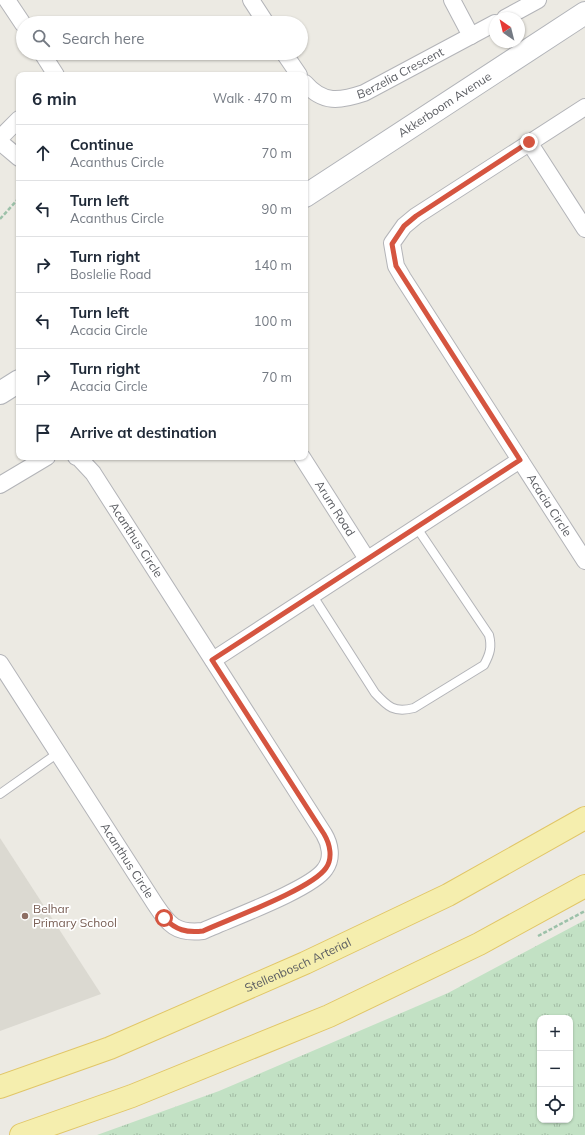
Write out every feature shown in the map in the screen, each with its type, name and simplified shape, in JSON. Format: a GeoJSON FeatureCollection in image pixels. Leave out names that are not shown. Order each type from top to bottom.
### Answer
{"type":"FeatureCollection","features":[{"type":"Feature","properties":{"kind":"main road","name":"Akkerboom Avenue"},"geometry":{"type":"LineString","coordinates":[[308,194],[585,13]]}},
{"type":"Feature","properties":{"kind":"main road"},"geometry":{"type":"LineString","coordinates":[[0,393],[16,383]]}},
{"type":"Feature","properties":{"kind":"main road","name":"Stellenbosch Arterial"},"geometry":{"type":"LineString","coordinates":[[0,1087],[110,1048],[305,964],[448,895],[585,818]]}},
{"type":"Feature","properties":{"kind":"main road"},"geometry":{"type":"LineString","coordinates":[[21,1135],[132,1096],[329,1016],[479,944],[585,886]]}},
{"type":"Feature","properties":{"kind":"street"},"geometry":{"type":"LineString","coordinates":[[7,0],[18,16]]}},
{"type":"Feature","properties":{"kind":"street"},"geometry":{"type":"LineString","coordinates":[[251,0],[261,16]]}},
{"type":"Feature","properties":{"kind":"street"},"geometry":{"type":"LineString","coordinates":[[452,0],[471,36]]}},
{"type":"Feature","properties":{"kind":"street"},"geometry":{"type":"LineString","coordinates":[[516,12],[538,0]]}},
{"type":"Feature","properties":{"kind":"street","name":"Berzelia Crescent"},"geometry":{"type":"LineString","coordinates":[[308,86],[312,91],[332,100],[344,99],[364,92],[489,26]]}},
{"type":"Feature","properties":{"kind":"street"},"geometry":{"type":"LineString","coordinates":[[46,60],[54,72]]}},
{"type":"Feature","properties":{"kind":"street"},"geometry":{"type":"LineString","coordinates":[[289,60],[297,72]]}},
{"type":"Feature","properties":{"kind":"street","name":"Acacia Circle"},"geometry":{"type":"LineString","coordinates":[[585,107],[416,216],[404,226],[392,244],[396,266],[585,561]]}},
{"type":"Feature","properties":{"kind":"street"},"geometry":{"type":"LineString","coordinates":[[0,138],[16,122]]}},
{"type":"Feature","properties":{"kind":"street"},"geometry":{"type":"LineString","coordinates":[[0,142],[16,155]]}},
{"type":"Feature","properties":{"kind":"street"},"geometry":{"type":"LineString","coordinates":[[529,142],[585,229]]}},
{"type":"Feature","properties":{"kind":"street"},"geometry":{"type":"LineString","coordinates":[[0,486],[40,460]]}},
{"type":"Feature","properties":{"kind":"street","name":"Acanthus Circle"},"geometry":{"type":"LineString","coordinates":[[0,663],[155,904],[171,926],[189,932],[203,931],[307,885],[315,880],[327,866],[329,862],[329,843],[93,473],[79,460]]}},
{"type":"Feature","properties":{"kind":"street","name":"Arum Road"},"geometry":{"type":"LineString","coordinates":[[304,460],[367,559]]}},
{"type":"Feature","properties":{"kind":"street"},"geometry":{"type":"LineString","coordinates":[[212,660],[313,596],[367,559],[520,460]]}},
{"type":"Feature","properties":{"kind":"lane"},"geometry":{"type":"LineString","coordinates":[[313,596],[375,693],[386,705],[394,709],[404,710],[414,708],[484,665],[490,654],[491,645],[489,635],[417,528]]}},
{"type":"Feature","properties":{"kind":"lane"},"geometry":{"type":"LineString","coordinates":[[0,794],[58,753]]}},
{"type":"Feature","properties":{"kind":"path"},"geometry":{"type":"LineString","coordinates":[[0,219],[16,201]]}},
{"type":"Feature","properties":{"kind":"shaded area","name":"Belhar Primary School"},"geometry":{"type":"Polygon","coordinates":[[[0,838],[101,994],[0,1031],[0,838]]]}},
{"type":"Feature","properties":{"kind":"green space"},"geometry":{"type":"Polygon","coordinates":[[[585,920],[585,1135],[97,1135],[219,1091],[448,993],[585,920]]]}},
{"type":"Feature","properties":{"kind":"place","name":"Belhar Primary School"},"geometry":{"type":"Point","coordinates":[25,916]}},
{"type":"Feature","properties":{"kind":"route"},"geometry":{"type":"LineString","coordinates":[[164,918],[171,926],[182,931],[203,931],[307,885],[315,880],[329,862],[329,843],[324,834],[212,660],[313,596],[367,559],[520,460],[403,278],[393,257],[392,244],[404,226],[416,216],[529,142]]}}]}
